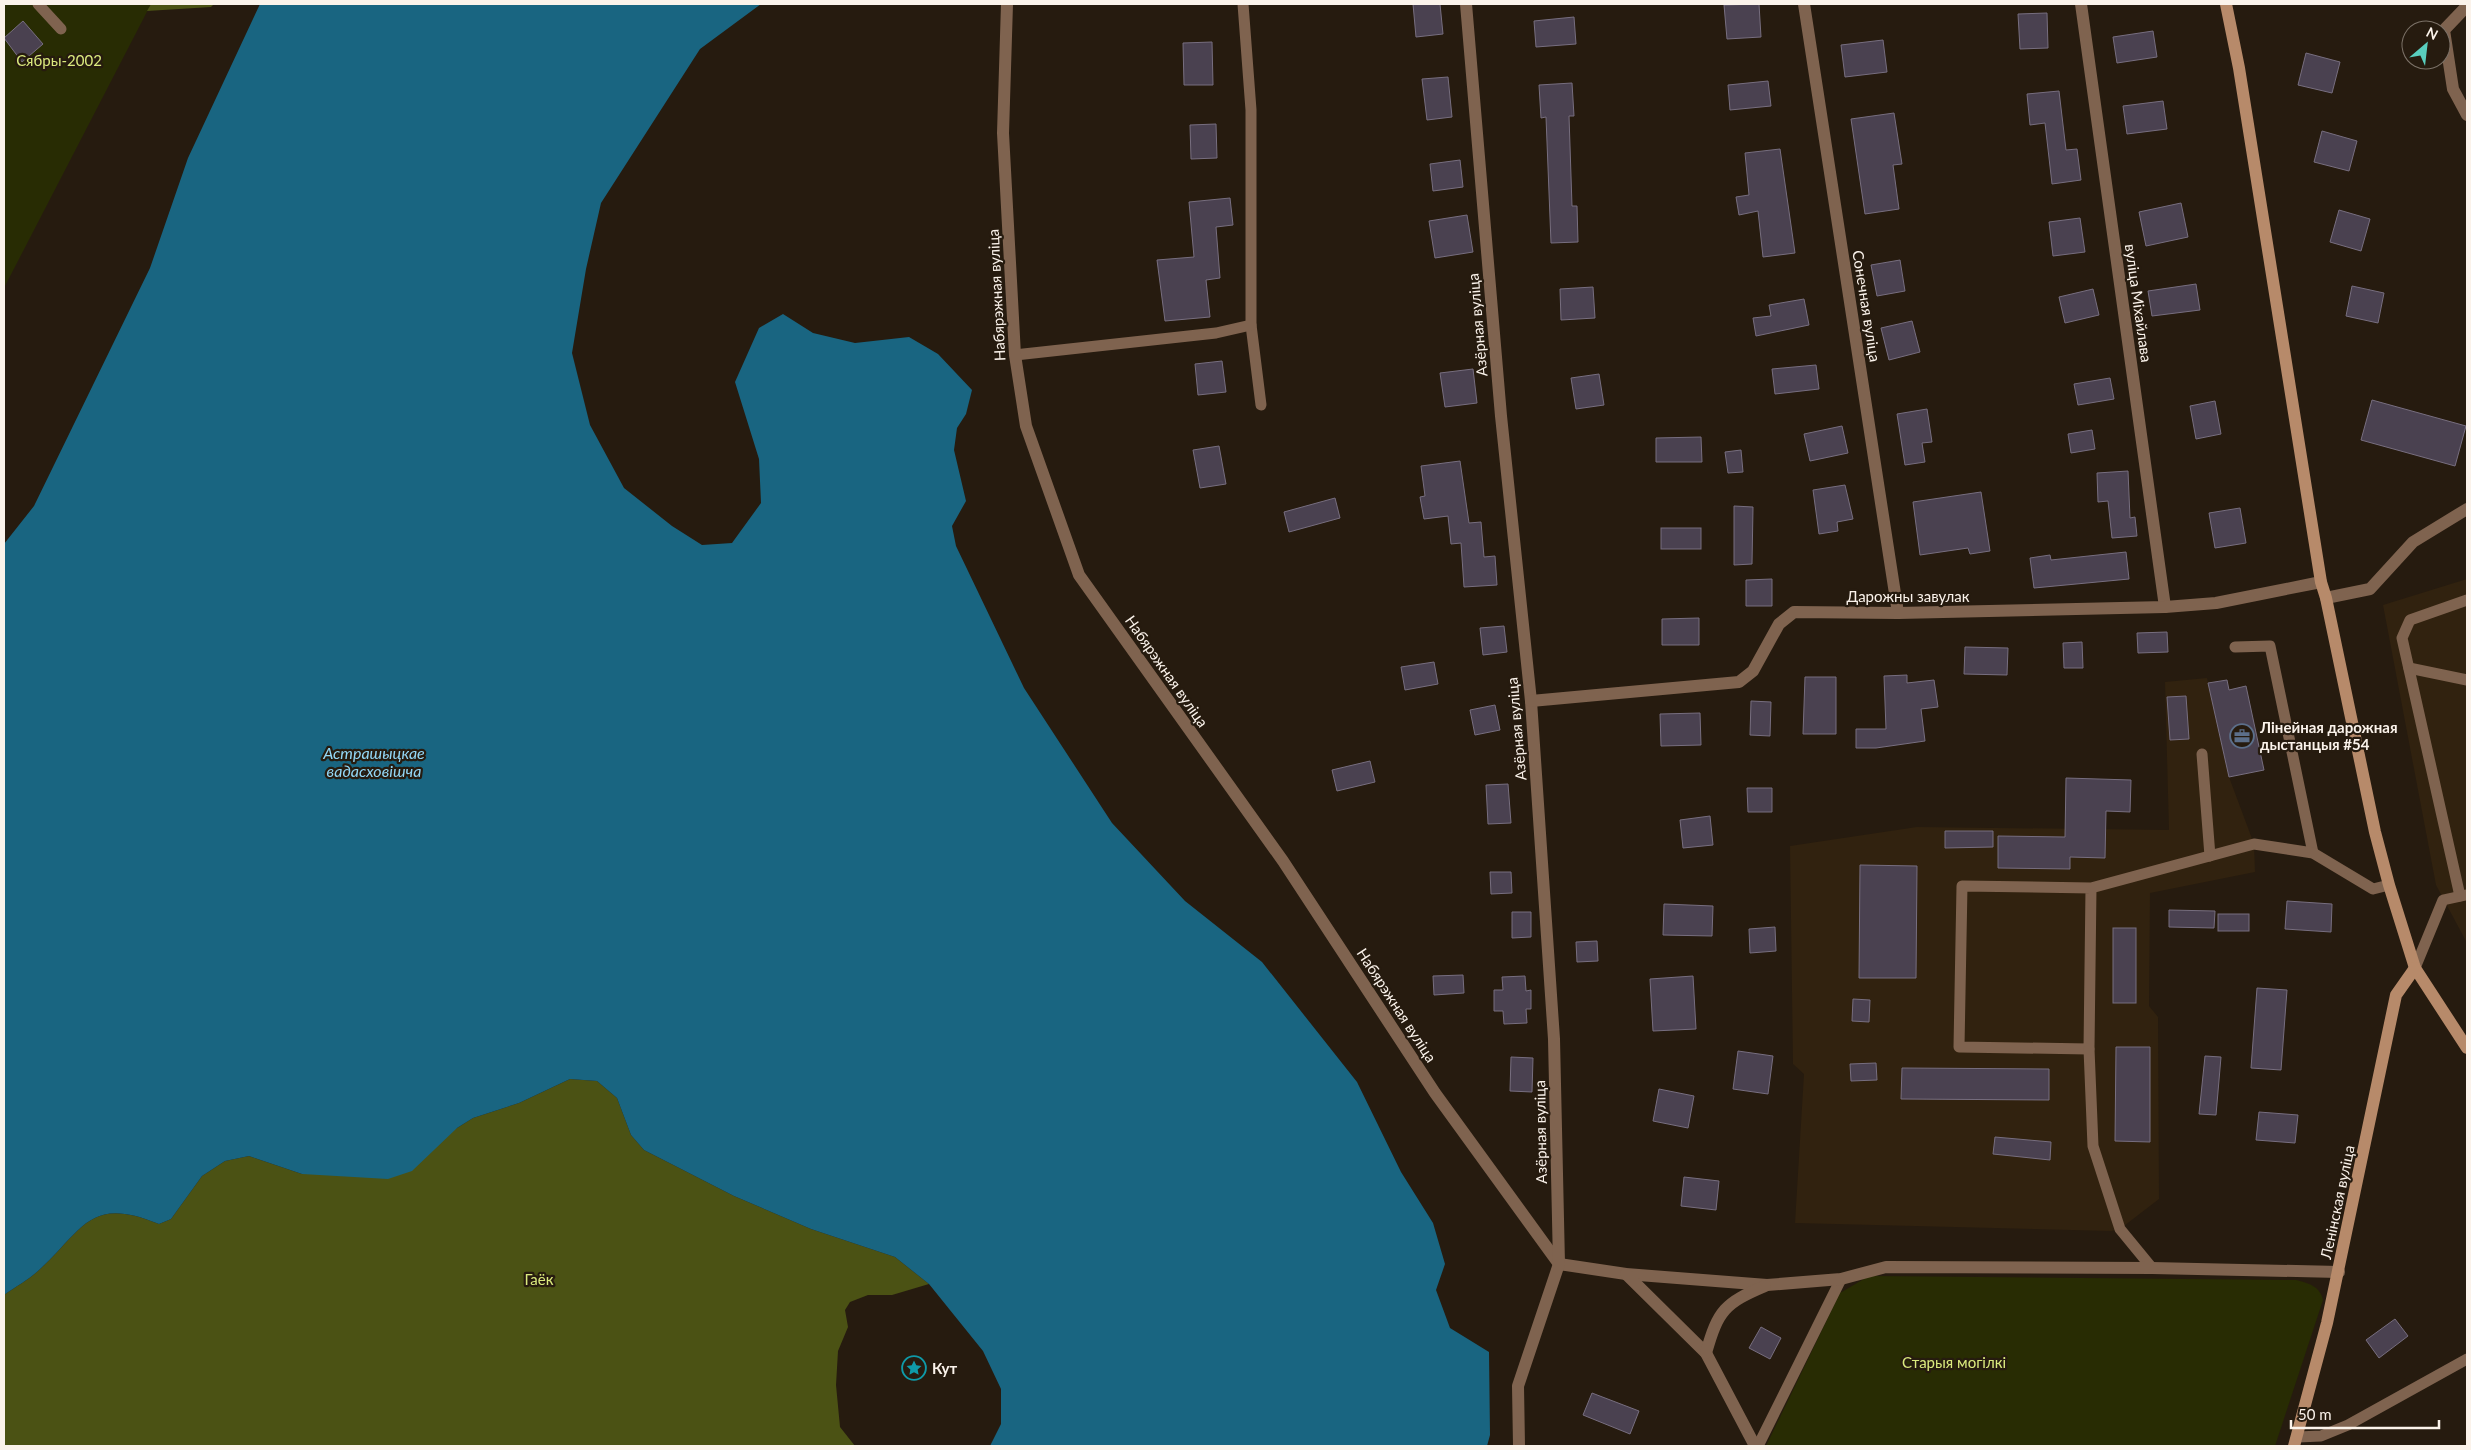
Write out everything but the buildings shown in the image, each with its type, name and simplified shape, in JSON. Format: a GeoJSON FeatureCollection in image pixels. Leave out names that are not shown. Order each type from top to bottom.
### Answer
{"type":"FeatureCollection","features":[{"type":"Feature","properties":{"kind":"street","name":"Набярэжная вуліца"},"geometry":{"type":"LineString","coordinates":[[1007,4],[1003,133],[1015,355],[1026,426],[1079,574],[1283,861],[1436,1093],[1559,1264]]}},
{"type":"Feature","properties":{"kind":"street","name":"Азёрная вуліца"},"geometry":{"type":"LineString","coordinates":[[1466,4],[1500,416],[1531,701],[1554,1039],[1559,1264],[1518,1386],[1519,1446]]}},
{"type":"Feature","properties":{"kind":"street","name":"Сонечная вуліца"},"geometry":{"type":"LineString","coordinates":[[1804,4],[1898,613]]}},
{"type":"Feature","properties":{"kind":"street","name":"вуліца Міхайлава"},"geometry":{"type":"LineString","coordinates":[[2081,4],[2165,607]]}},
{"type":"Feature","properties":{"kind":"street"},"geometry":{"type":"LineString","coordinates":[[2226,4],[2240,78],[2321,582],[2326,598],[2375,832],[2389,885],[2416,968],[2467,1048]]}},
{"type":"Feature","properties":{"kind":"street"},"geometry":{"type":"LineString","coordinates":[[2467,6],[2444,30],[2453,88],[2467,115]]}},
{"type":"Feature","properties":{"kind":"street"},"geometry":{"type":"LineString","coordinates":[[2326,598],[2370,589],[2413,542],[2467,509]]}},
{"type":"Feature","properties":{"kind":"street","name":"Дарожны завулак"},"geometry":{"type":"LineString","coordinates":[[1531,701],[1739,682],[1753,671],[1779,624],[1794,612],[1898,613],[2165,607],[2216,603],[2321,582]]}},
{"type":"Feature","properties":{"kind":"street","name":"Ленінская вуліца"},"geometry":{"type":"LineString","coordinates":[[2296,1441],[2338,1272],[2396,995],[2416,968]]}},
{"type":"Feature","properties":{"kind":"street"},"geometry":{"type":"LineString","coordinates":[[1559,1264],[1626,1274],[1767,1285],[1841,1279],[1886,1267],[2152,1268],[2338,1272]]}},
{"type":"Feature","properties":{"kind":"street"},"geometry":{"type":"LineString","coordinates":[[1626,1274],[1706,1353],[1757,1446]]}},
{"type":"Feature","properties":{"kind":"street"},"geometry":{"type":"LineString","coordinates":[[1706,1353],[1713,1328],[1722,1311],[1737,1298],[1767,1285]]}},
{"type":"Feature","properties":{"kind":"lane"},"geometry":{"type":"LineString","coordinates":[[38,4],[60,28]]}},
{"type":"Feature","properties":{"kind":"lane"},"geometry":{"type":"LineString","coordinates":[[1243,4],[1251,110],[1251,326],[1261,406]]}},
{"type":"Feature","properties":{"kind":"lane"},"geometry":{"type":"LineString","coordinates":[[1015,355],[1216,333],[1251,326]]}},
{"type":"Feature","properties":{"kind":"lane"},"geometry":{"type":"LineString","coordinates":[[2416,968],[2443,900],[2464,895],[2402,638],[2410,620],[2467,600]]}},
{"type":"Feature","properties":{"kind":"lane"},"geometry":{"type":"LineString","coordinates":[[2235,647],[2270,646],[2312,853]]}},
{"type":"Feature","properties":{"kind":"lane"},"geometry":{"type":"LineString","coordinates":[[2409,668],[2467,680]]}},
{"type":"Feature","properties":{"kind":"lane"},"geometry":{"type":"LineString","coordinates":[[2202,754],[2210,856]]}},
{"type":"Feature","properties":{"kind":"lane"},"geometry":{"type":"LineString","coordinates":[[2089,1049],[1959,1047],[1962,886],[2091,888],[2254,844],[2312,853],[2373,889],[2389,885]]}},
{"type":"Feature","properties":{"kind":"lane"},"geometry":{"type":"LineString","coordinates":[[2091,888],[2089,1049],[2093,1146],[2120,1228],[2152,1268]]}},
{"type":"Feature","properties":{"kind":"lane"},"geometry":{"type":"LineString","coordinates":[[1757,1446],[1841,1279]]}},
{"type":"Feature","properties":{"kind":"lane"},"geometry":{"type":"LineString","coordinates":[[2296,1441],[2321,1436],[2348,1426],[2467,1359]]}},
{"type":"Feature","properties":{"kind":"shaded area"},"geometry":{"type":"Polygon","coordinates":[[[2467,579],[2467,943],[2436,885],[2383,605],[2467,579]]]}},
{"type":"Feature","properties":{"kind":"shaded area"},"geometry":{"type":"Polygon","coordinates":[[[2207,678],[2229,777],[2254,844],[2255,872],[2150,893],[2149,1006],[2158,1017],[2159,1199],[2120,1229],[2111,1231],[1795,1223],[1804,1074],[1793,1064],[1790,846],[1917,827],[2169,830],[2165,682],[2207,678]]]}},
{"type":"Feature","properties":{"kind":"green space","name":"Сябры-2002"},"geometry":{"type":"Polygon","coordinates":[[[4,4],[151,4],[4,288],[4,4]]]}},
{"type":"Feature","properties":{"kind":"green space"},"geometry":{"type":"Polygon","coordinates":[[[151,4],[214,4],[211,7],[147,11],[151,4]]]}},
{"type":"Feature","properties":{"kind":"green space","name":"Гаёк"},"geometry":{"type":"Polygon","coordinates":[[[570,1079],[597,1081],[617,1098],[631,1135],[644,1150],[734,1196],[811,1229],[895,1257],[929,1284],[892,1295],[868,1295],[850,1302],[845,1310],[848,1327],[838,1351],[836,1385],[840,1427],[855,1446],[4,1446],[4,1295],[38,1271],[78,1230],[90,1221],[102,1215],[117,1213],[136,1216],[159,1224],[171,1219],[202,1176],[225,1161],[249,1156],[302,1174],[457,1128],[473,1118],[519,1103],[570,1079]]]}},
{"type":"Feature","properties":{"kind":"green space","name":"Старыя могілкі"},"geometry":{"type":"Polygon","coordinates":[[[1869,1276],[2296,1280],[2316,1288],[2323,1300],[2275,1446],[1766,1446],[1840,1293],[1869,1276]]]}},
{"type":"Feature","properties":{"kind":"water","name":"Астрашыцкае вадасховішча"},"geometry":{"type":"Polygon","coordinates":[[[260,4],[761,4],[700,49],[601,203],[586,269],[572,353],[590,425],[624,488],[672,526],[702,545],[732,543],[761,503],[759,459],[735,382],[759,328],[783,314],[813,333],[855,343],[909,337],[938,354],[972,390],[966,414],[957,428],[954,450],[966,501],[952,526],[956,546],[1024,688],[1112,823],[1185,901],[1262,962],[1357,1082],[1401,1172],[1433,1223],[1445,1264],[1436,1290],[1450,1328],[1489,1352],[1490,1435],[1487,1446],[990,1446],[1001,1424],[1001,1389],[983,1351],[929,1284],[895,1257],[811,1229],[734,1196],[644,1150],[631,1135],[617,1098],[597,1081],[570,1079],[519,1103],[473,1118],[457,1128],[412,1171],[388,1179],[302,1174],[249,1156],[225,1161],[202,1176],[171,1219],[159,1224],[136,1216],[117,1213],[102,1215],[78,1230],[38,1271],[4,1295],[4,544],[34,506],[150,268],[188,158],[260,4]]]}},
{"type":"Feature","properties":{"kind":"place","name":"Лінейная дарожная дыстанцыя #54"},"geometry":{"type":"Point","coordinates":[2242,736]}},
{"type":"Feature","properties":{"kind":"place","name":"Кут"},"geometry":{"type":"Point","coordinates":[914,1368]}}]}
